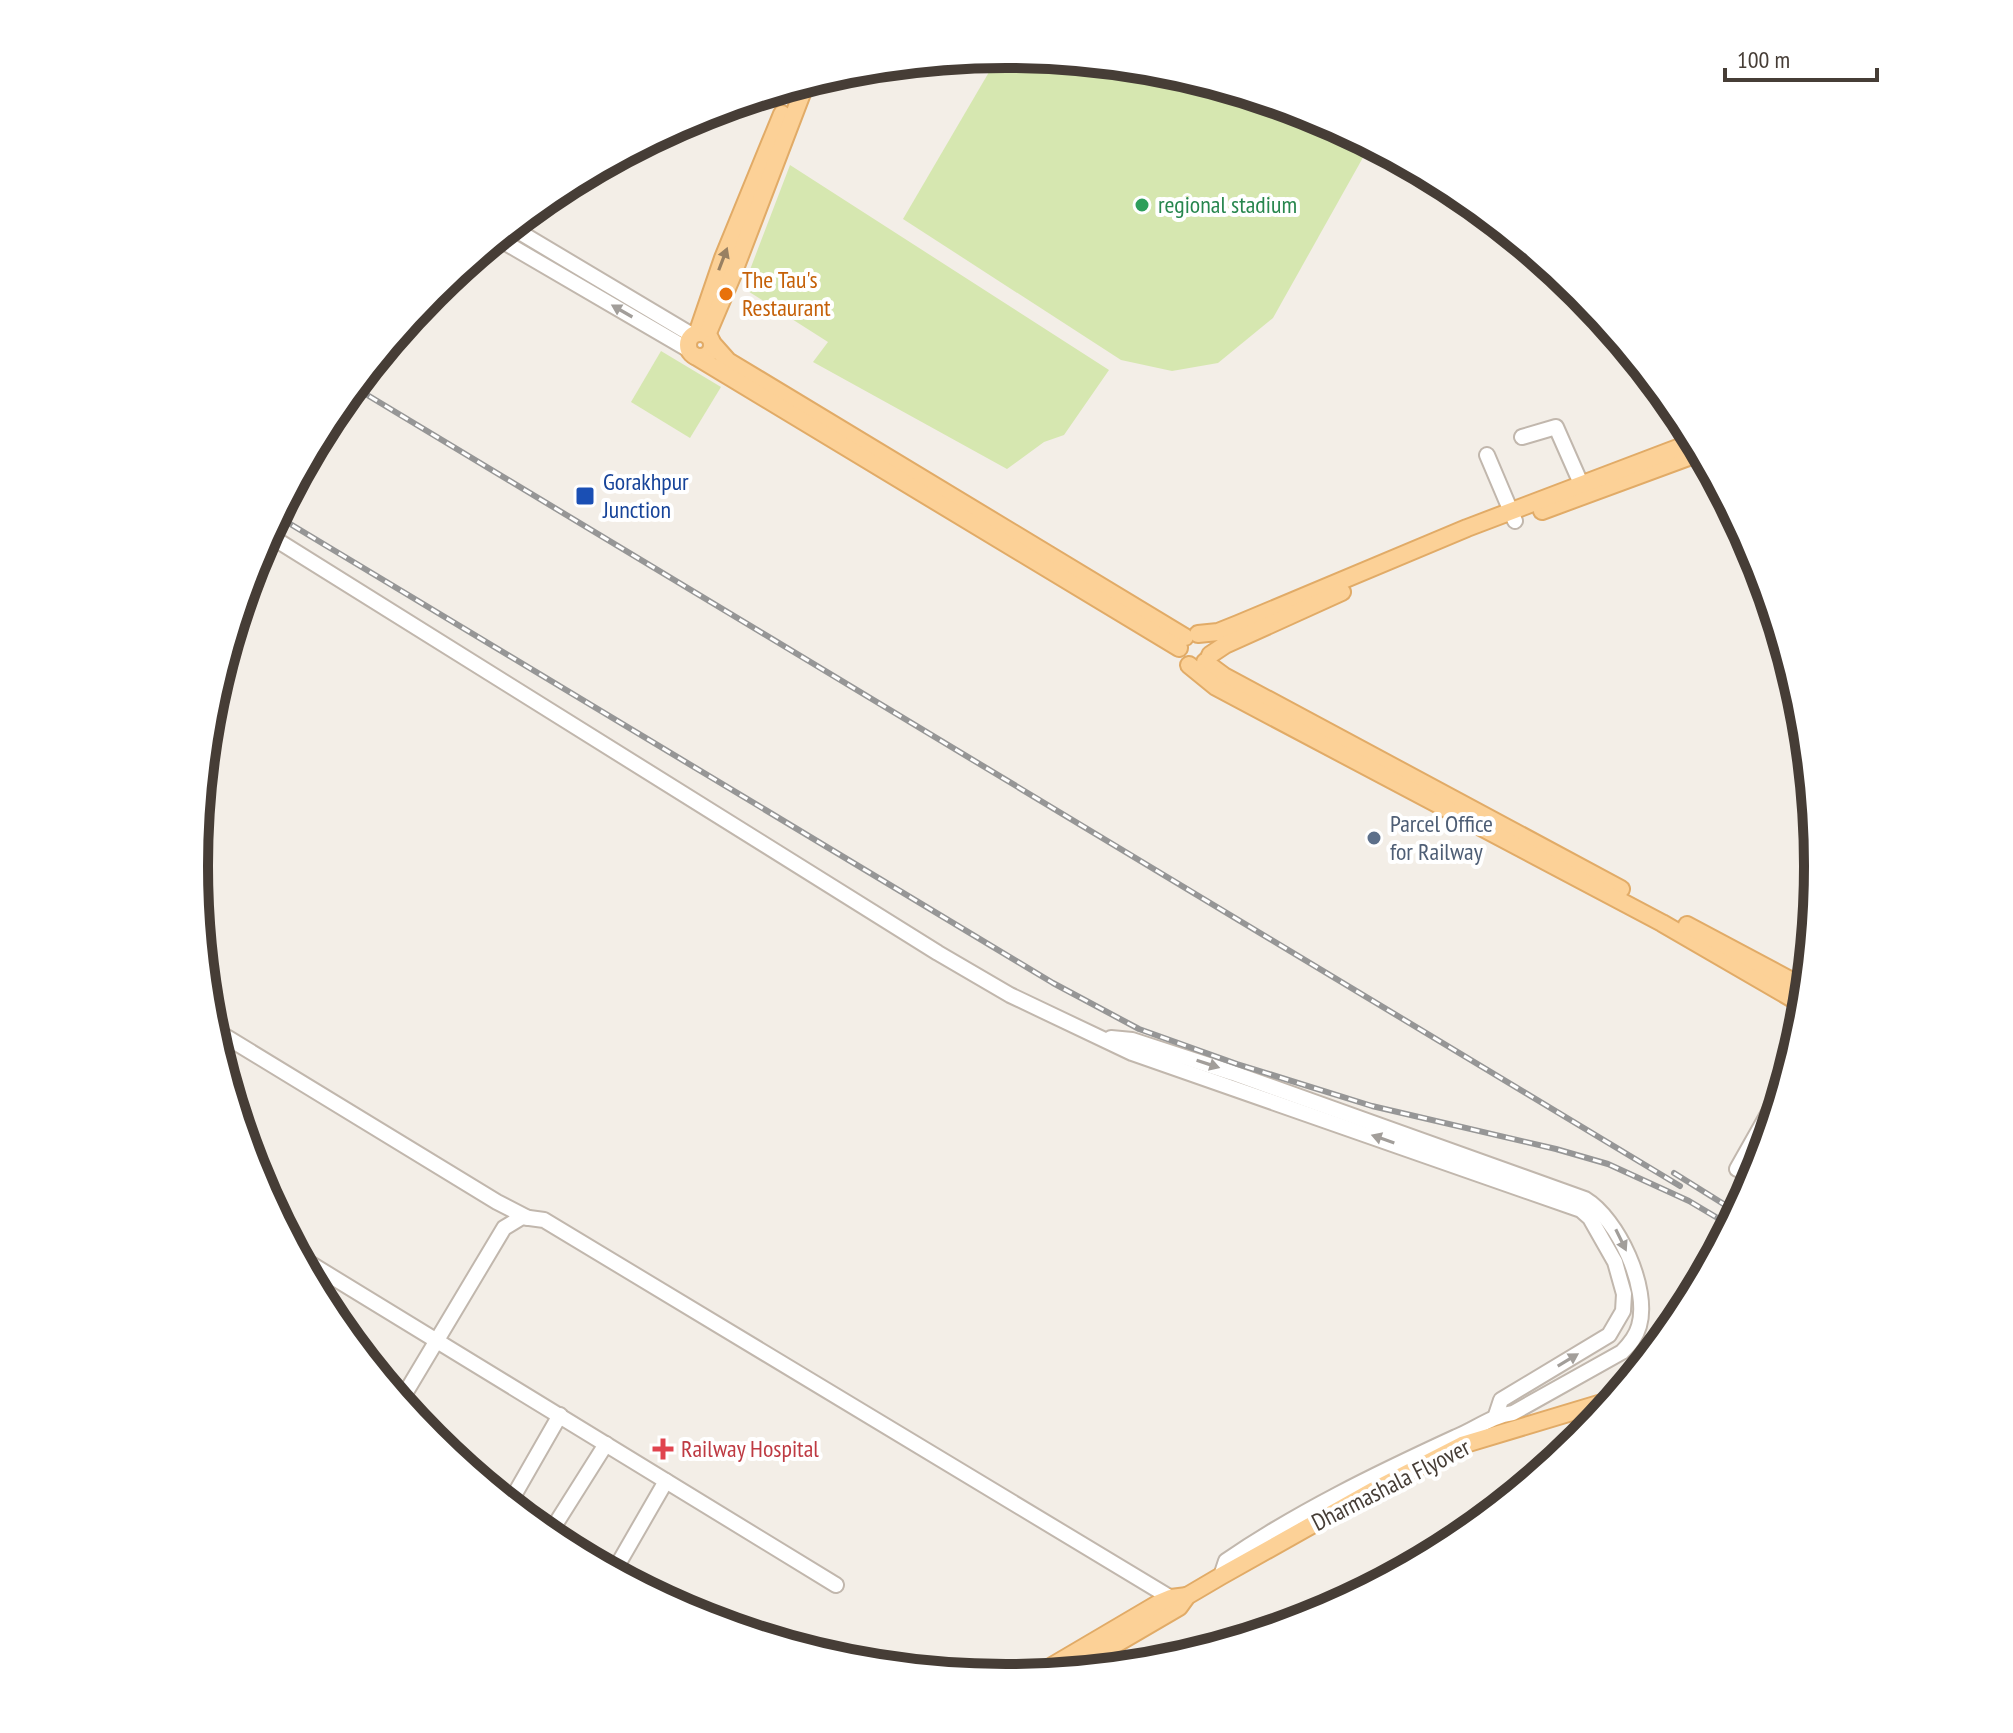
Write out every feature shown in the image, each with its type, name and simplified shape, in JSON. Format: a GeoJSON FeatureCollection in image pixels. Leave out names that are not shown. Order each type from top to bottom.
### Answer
{"type":"FeatureCollection","features":[{"type":"Feature","properties":{"kind":"main road"},"geometry":{"type":"LineString","coordinates":[[699,342],[733,274],[802,95]]}},
{"type":"Feature","properties":{"kind":"main road"},"geometry":{"type":"LineString","coordinates":[[699,342],[723,258],[788,99]]}},
{"type":"Feature","properties":{"kind":"main road"},"geometry":{"type":"LineString","coordinates":[[699,342],[1187,639],[1206,638],[1211,646],[1201,661]]}},
{"type":"Feature","properties":{"kind":"main road"},"geometry":{"type":"LineString","coordinates":[[1584,490],[1685,446]]}},
{"type":"Feature","properties":{"kind":"main road"},"geometry":{"type":"LineString","coordinates":[[1187,639],[1218,632],[1584,490],[1691,456]]}},
{"type":"Feature","properties":{"kind":"main road"},"geometry":{"type":"LineString","coordinates":[[1201,661],[1225,645],[1513,516]]}},
{"type":"Feature","properties":{"kind":"main road"},"geometry":{"type":"LineString","coordinates":[[1187,639],[1183,660],[1201,661],[1796,983]]}},
{"type":"Feature","properties":{"kind":"main road"},"geometry":{"type":"LineString","coordinates":[[1201,661],[1216,687],[1662,923],[1794,999]]}},
{"type":"Feature","properties":{"kind":"main road","name":"Dharmashala Flyover"},"geometry":{"type":"LineString","coordinates":[[1179,1600],[1374,1490],[1462,1445],[1596,1405]]}},
{"type":"Feature","properties":{"kind":"main road"},"geometry":{"type":"LineString","coordinates":[[1085,1660],[1179,1600]]}},
{"type":"Feature","properties":{"kind":"main road"},"geometry":{"type":"LineString","coordinates":[[1060,1663],[1179,1600]]}},
{"type":"Feature","properties":{"kind":"street"},"geometry":{"type":"LineString","coordinates":[[520,233],[699,342]]}},
{"type":"Feature","properties":{"kind":"street"},"geometry":{"type":"LineString","coordinates":[[507,243],[699,342]]}},
{"type":"Feature","properties":{"kind":"street"},"geometry":{"type":"LineString","coordinates":[[1522,437],[1556,427],[1584,490]]}},
{"type":"Feature","properties":{"kind":"street"},"geometry":{"type":"LineString","coordinates":[[1487,455],[1513,516]]}},
{"type":"Feature","properties":{"kind":"street"},"geometry":{"type":"LineString","coordinates":[[278,541],[1010,995],[1132,1053],[1572,1205],[1590,1218],[1615,1262],[1624,1294],[1623,1311],[1617,1325],[1597,1343],[1501,1400],[1496,1415]]}},
{"type":"Feature","properties":{"kind":"street"},"geometry":{"type":"LineString","coordinates":[[227,1037],[528,1218]]}},
{"type":"Feature","properties":{"kind":"street"},"geometry":{"type":"LineString","coordinates":[[1106,1038],[1132,1040],[1233,1073],[1577,1195],[1597,1205],[1617,1231],[1631,1262],[1641,1311],[1633,1341],[1622,1352],[1513,1413],[1496,1415],[1471,1431],[1413,1457],[1296,1518],[1226,1561],[1221,1576]]}},
{"type":"Feature","properties":{"kind":"street"},"geometry":{"type":"LineString","coordinates":[[1737,1169],[1763,1123]]}},
{"type":"Feature","properties":{"kind":"street"},"geometry":{"type":"LineString","coordinates":[[406,1393],[504,1228],[522,1217],[544,1220],[1179,1600]]}},
{"type":"Feature","properties":{"kind":"street"},"geometry":{"type":"LineString","coordinates":[[321,1275],[437,1340],[836,1585]]}},
{"type":"Feature","properties":{"kind":"street"},"geometry":{"type":"LineString","coordinates":[[514,1495],[560,1415]]}},
{"type":"Feature","properties":{"kind":"street"},"geometry":{"type":"LineString","coordinates":[[555,1525],[606,1444]]}},
{"type":"Feature","properties":{"kind":"street"},"geometry":{"type":"LineString","coordinates":[[618,1564],[666,1481]]}},
{"type":"Feature","properties":{"kind":"green space"},"geometry":{"type":"Polygon","coordinates":[[[991,69],[1059,70],[1162,83],[1263,110],[1366,153],[1273,318],[1218,363],[1172,371],[1121,360],[903,219],[991,69]]]}},
{"type":"Feature","properties":{"kind":"green space"},"geometry":{"type":"Polygon","coordinates":[[[790,165],[1109,370],[1064,435],[1044,442],[1007,469],[813,362],[828,342],[743,288],[790,165]]]}},
{"type":"Feature","properties":{"kind":"green space"},"geometry":{"type":"Polygon","coordinates":[[[661,351],[721,387],[690,438],[631,402],[661,351]]]}},
{"type":"Feature","properties":{"kind":"railway"},"geometry":{"type":"LineString","coordinates":[[364,393],[1680,1186]]}},
{"type":"Feature","properties":{"kind":"railway"},"geometry":{"type":"LineString","coordinates":[[286,522],[1053,983],[1139,1029],[1237,1064],[1372,1106],[1608,1164],[1689,1201],[1722,1221]]}},
{"type":"Feature","properties":{"kind":"railway"},"geometry":{"type":"LineString","coordinates":[[1674,1173],[1729,1207]]}},
{"type":"Feature","properties":{"kind":"place","name":"regional stadium"},"geometry":{"type":"Point","coordinates":[1142,205]}},
{"type":"Feature","properties":{"kind":"place","name":"The Tau's Restaurant"},"geometry":{"type":"Point","coordinates":[726,294]}},
{"type":"Feature","properties":{"kind":"place","name":"Gorakhpur Junction"},"geometry":{"type":"Point","coordinates":[585,496]}},
{"type":"Feature","properties":{"kind":"place","name":"Parcel Office for Railway"},"geometry":{"type":"Point","coordinates":[1374,838]}},
{"type":"Feature","properties":{"kind":"place","name":"Railway Hospital"},"geometry":{"type":"Point","coordinates":[663,1449]}}]}
